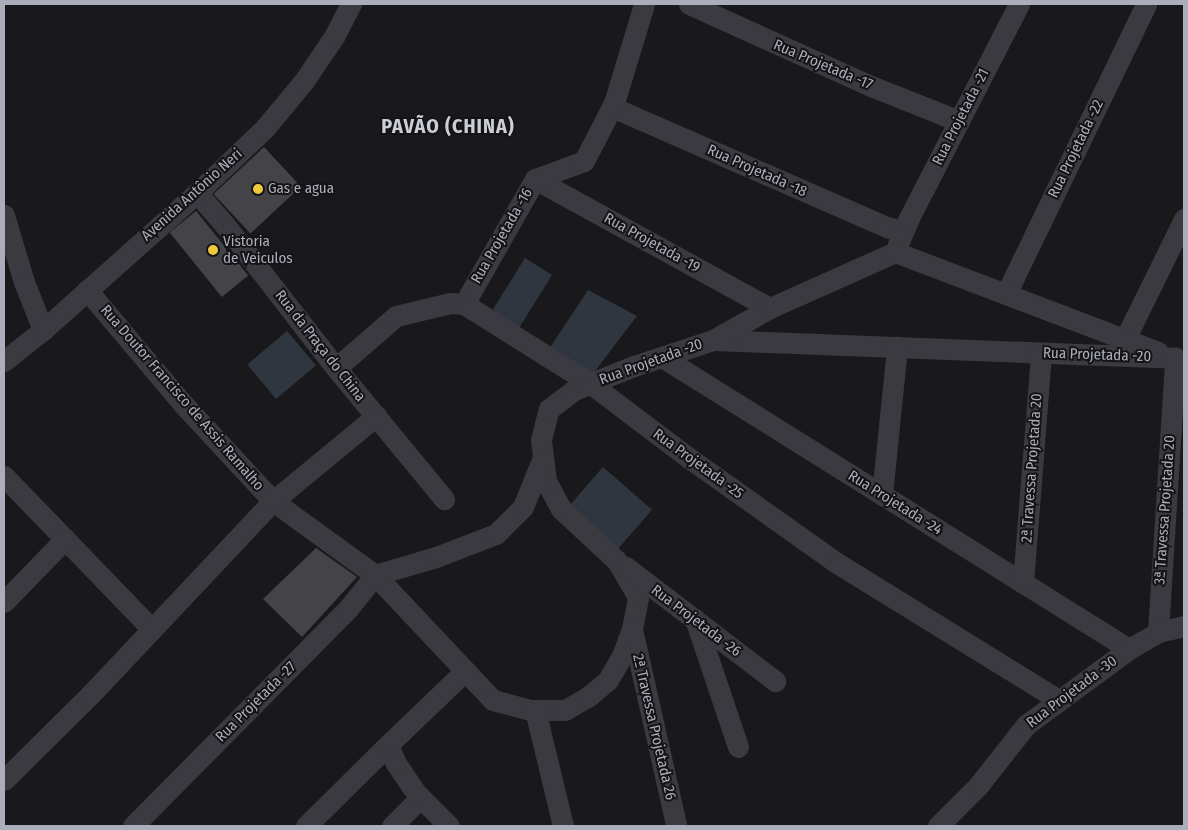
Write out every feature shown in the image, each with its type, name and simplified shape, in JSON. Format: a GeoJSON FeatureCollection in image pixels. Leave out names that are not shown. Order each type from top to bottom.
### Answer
{"type":"FeatureCollection","features":[{"type":"Feature","properties":{"kind":"street","name":"Avenida Antônio Neri"},"geometry":{"type":"LineString","coordinates":[[4,361],[43,330],[197,193],[265,128],[304,81],[335,35],[351,4]]}},
{"type":"Feature","properties":{"kind":"street","name":"Rua Projetada -16"},"geometry":{"type":"LineString","coordinates":[[464,304],[535,178],[584,161],[612,107],[644,4]]}},
{"type":"Feature","properties":{"kind":"street","name":"Rua Projetada -17"},"geometry":{"type":"LineString","coordinates":[[689,4],[776,44],[960,121]]}},
{"type":"Feature","properties":{"kind":"street","name":"Rua Projetada -21"},"geometry":{"type":"LineString","coordinates":[[895,252],[903,231],[1019,4]]}},
{"type":"Feature","properties":{"kind":"street","name":"Rua Projetada -22"},"geometry":{"type":"LineString","coordinates":[[1006,294],[1146,4]]}},
{"type":"Feature","properties":{"kind":"street","name":"Rua Projetada -18"},"geometry":{"type":"LineString","coordinates":[[612,107],[887,227],[903,231]]}},
{"type":"Feature","properties":{"kind":"street","name":"Rua Projetada -19"},"geometry":{"type":"LineString","coordinates":[[535,178],[770,308]]}},
{"type":"Feature","properties":{"kind":"street","name":"Rua da Praça do China"},"geometry":{"type":"LineString","coordinates":[[197,193],[266,276],[336,368],[444,499]]}},
{"type":"Feature","properties":{"kind":"street"},"geometry":{"type":"LineString","coordinates":[[4,215],[24,282],[43,330]]}},
{"type":"Feature","properties":{"kind":"street"},"geometry":{"type":"LineString","coordinates":[[1125,339],[1184,218]]}},
{"type":"Feature","properties":{"kind":"street","name":"Rua Projetada -20"},"geometry":{"type":"LineString","coordinates":[[895,252],[1175,358]]}},
{"type":"Feature","properties":{"kind":"street"},"geometry":{"type":"LineString","coordinates":[[714,340],[770,308],[895,252]]}},
{"type":"Feature","properties":{"kind":"street","name":"Rua Doutor Francisco de Assis Ramalho"},"geometry":{"type":"LineString","coordinates":[[87,290],[184,405],[273,501],[375,575],[493,700],[533,710],[565,710],[590,696],[608,680],[622,656],[632,629]]}},
{"type":"Feature","properties":{"kind":"street"},"geometry":{"type":"LineString","coordinates":[[336,368],[396,316],[450,303],[464,304]]}},
{"type":"Feature","properties":{"kind":"street","name":"Rua Projetada -25"},"geometry":{"type":"LineString","coordinates":[[464,304],[591,384],[689,458],[837,563],[1059,700]]}},
{"type":"Feature","properties":{"kind":"street","name":"Rua Projetada -20"},"geometry":{"type":"LineString","coordinates":[[542,460],[541,440],[549,409],[574,390],[714,340],[1175,358]]}},
{"type":"Feature","properties":{"kind":"street"},"geometry":{"type":"LineString","coordinates":[[882,495],[897,347]]}},
{"type":"Feature","properties":{"kind":"street","name":"2ª Travessa Projetada 20"},"geometry":{"type":"LineString","coordinates":[[1023,583],[1041,353]]}},
{"type":"Feature","properties":{"kind":"street","name":"Rua Projetada -24"},"geometry":{"type":"LineString","coordinates":[[662,357],[1129,649]]}},
{"type":"Feature","properties":{"kind":"street","name":"3ª Travessa Projetada 20"},"geometry":{"type":"LineString","coordinates":[[1158,632],[1175,358]]}},
{"type":"Feature","properties":{"kind":"street"},"geometry":{"type":"LineString","coordinates":[[4,780],[152,629],[273,501],[376,416]]}},
{"type":"Feature","properties":{"kind":"street"},"geometry":{"type":"LineString","coordinates":[[375,575],[436,557],[496,534],[522,507],[542,460]]}},
{"type":"Feature","properties":{"kind":"street","name":"Rua Projetada -26"},"geometry":{"type":"LineString","coordinates":[[542,460],[546,481],[561,509],[617,560],[775,681]]}},
{"type":"Feature","properties":{"kind":"street"},"geometry":{"type":"LineString","coordinates":[[4,476],[152,629]]}},
{"type":"Feature","properties":{"kind":"street"},"geometry":{"type":"LineString","coordinates":[[4,602],[65,539]]}},
{"type":"Feature","properties":{"kind":"street","name":"Rua Projetada -26"},"geometry":{"type":"LineString","coordinates":[[617,560],[638,597],[632,629]]}},
{"type":"Feature","properties":{"kind":"street","name":"Rua Projetada -27"},"geometry":{"type":"LineString","coordinates":[[133,826],[347,610],[375,575]]}},
{"type":"Feature","properties":{"kind":"street"},"geometry":{"type":"LineString","coordinates":[[694,620],[738,747]]}},
{"type":"Feature","properties":{"kind":"street","name":"Rua Projetada -30"},"geometry":{"type":"LineString","coordinates":[[938,826],[978,786],[1026,725],[1129,649],[1158,632],[1184,626]]}},
{"type":"Feature","properties":{"kind":"street","name":"2ª Travessa Projetada 26"},"geometry":{"type":"LineString","coordinates":[[632,629],[676,826]]}},
{"type":"Feature","properties":{"kind":"street"},"geometry":{"type":"LineString","coordinates":[[306,826],[464,671]]}},
{"type":"Feature","properties":{"kind":"street"},"geometry":{"type":"LineString","coordinates":[[533,710],[563,826]]}},
{"type":"Feature","properties":{"kind":"street"},"geometry":{"type":"LineString","coordinates":[[389,746],[396,763],[420,798],[449,826]]}},
{"type":"Feature","properties":{"kind":"street"},"geometry":{"type":"LineString","coordinates":[[392,826],[420,798]]}},
{"type":"Feature","properties":{"kind":"shaded area"},"geometry":{"type":"Polygon","coordinates":[[[525,258],[552,275],[514,336],[487,319],[525,258]]]}},
{"type":"Feature","properties":{"kind":"shaded area"},"geometry":{"type":"Polygon","coordinates":[[[588,290],[637,316],[589,379],[547,352],[588,290]]]}},
{"type":"Feature","properties":{"kind":"shaded area"},"geometry":{"type":"Polygon","coordinates":[[[287,331],[316,365],[276,399],[247,364],[287,331]]]}},
{"type":"Feature","properties":{"kind":"shaded area"},"geometry":{"type":"Polygon","coordinates":[[[603,467],[652,510],[617,550],[568,508],[603,467]]]}},
{"type":"Feature","properties":{"kind":"building","name":"Gas e agua"},"geometry":{"type":"Polygon","coordinates":[[[264,147],[301,186],[250,234],[214,194],[264,147]]]}},
{"type":"Feature","properties":{"kind":"building","name":"Vistoria de Veiculos"},"geometry":{"type":"Polygon","coordinates":[[[196,211],[248,276],[222,297],[170,232],[196,211]]]}},
{"type":"Feature","properties":{"kind":"building"},"geometry":{"type":"Polygon","coordinates":[[[316,548],[357,577],[302,637],[263,599],[316,548]]]}},
{"type":"Feature","properties":{"kind":"place","name":"Gas e agua"},"geometry":{"type":"Point","coordinates":[258,189]}},
{"type":"Feature","properties":{"kind":"place","name":"Vistoria de Veiculos"},"geometry":{"type":"Point","coordinates":[213,250]}},
{"type":"Feature","properties":{"kind":"district","name":"PAVÃO (CHINA)"},"geometry":{"type":"Point","coordinates":[448,126]}}]}
